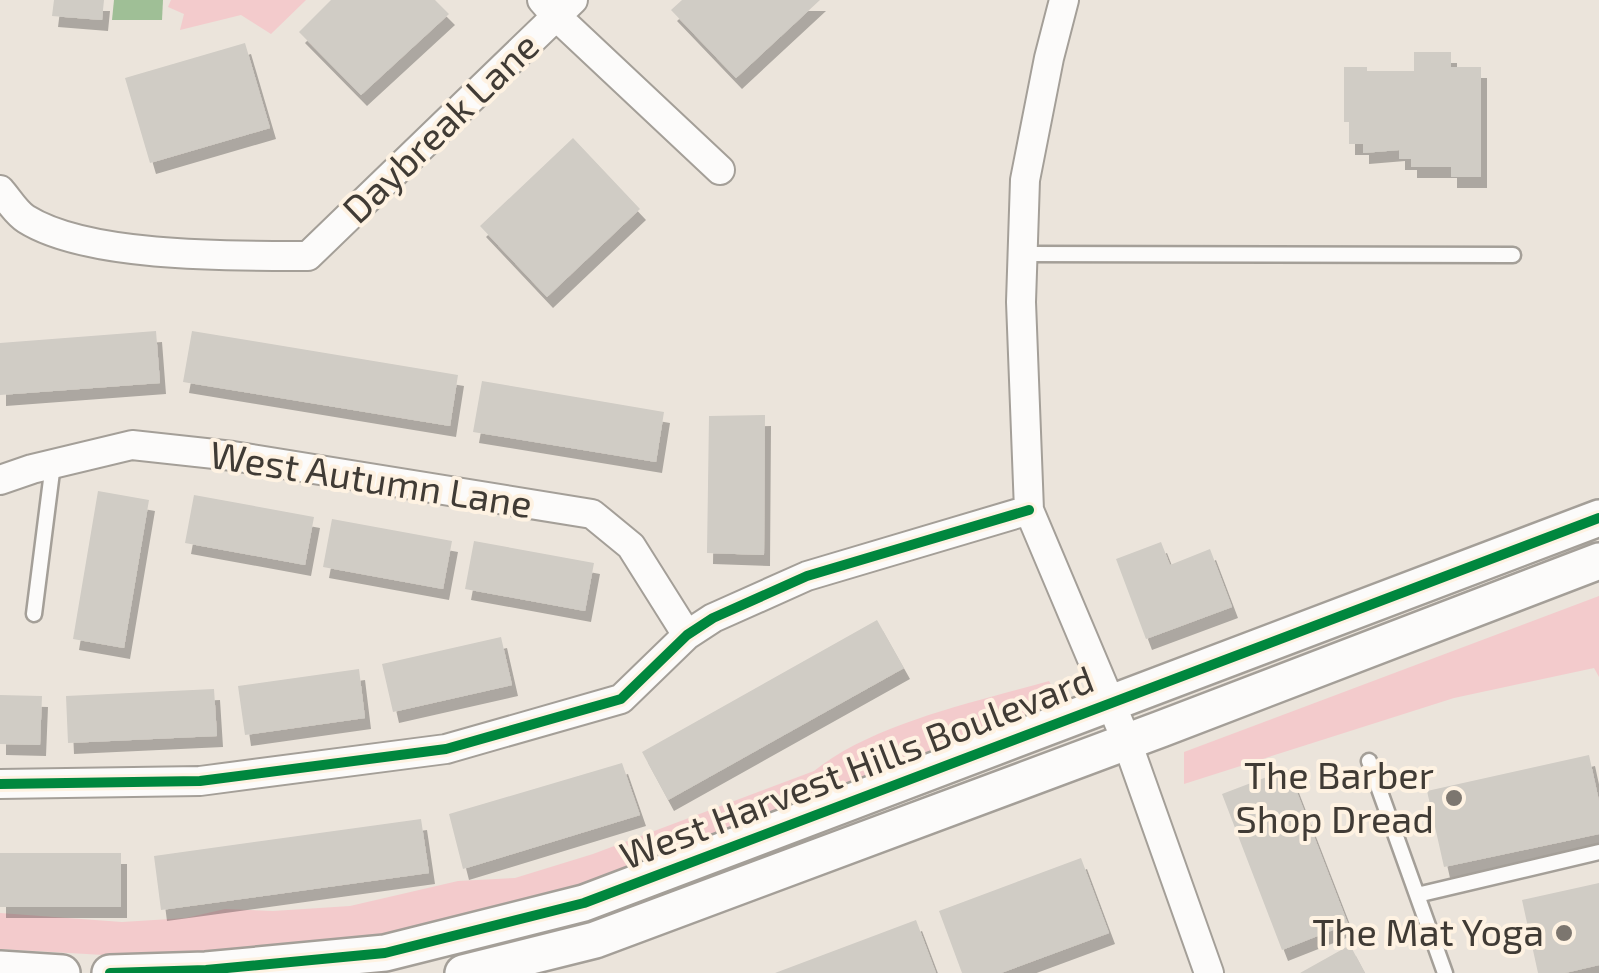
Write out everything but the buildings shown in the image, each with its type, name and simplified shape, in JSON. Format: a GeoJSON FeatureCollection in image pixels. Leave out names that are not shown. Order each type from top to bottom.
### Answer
{"type":"FeatureCollection","features":[{"type":"Feature","properties":{"kind":"street"},"geometry":{"type":"LineString","coordinates":[[1064,0],[1024,180],[1021,302],[1029,510],[1127,742],[1210,973]]}},
{"type":"Feature","properties":{"kind":"street"},"geometry":{"type":"LineString","coordinates":[[557,5],[720,170]]}},
{"type":"Feature","properties":{"kind":"street","name":"Daybreak Lane"},"geometry":{"type":"LineString","coordinates":[[0,190],[24,218],[87,243],[229,256],[308,256],[557,5]]}},
{"type":"Feature","properties":{"kind":"street","name":"West Autumn Lane"},"geometry":{"type":"LineString","coordinates":[[0,480],[132,445],[233,456],[592,514],[631,546],[687,635]]}},
{"type":"Feature","properties":{"kind":"street"},"geometry":{"type":"LineString","coordinates":[[0,784],[200,781],[446,749],[621,699],[687,635],[714,618],[807,576],[1029,510]]}},
{"type":"Feature","properties":{"kind":"street","name":"West Harvest Hills Boulevard"},"geometry":{"type":"LineString","coordinates":[[110,973],[206,970],[385,953],[584,903],[1599,518]]}},
{"type":"Feature","properties":{"kind":"street","name":"West Harvest Hills Boulevard"},"geometry":{"type":"LineString","coordinates":[[463,973],[595,940],[1599,561]]}},
{"type":"Feature","properties":{"kind":"street"},"geometry":{"type":"LineString","coordinates":[[0,969],[62,973]]}},
{"type":"Feature","properties":{"kind":"lane"},"geometry":{"type":"LineString","coordinates":[[1022,254],[1513,255]]}},
{"type":"Feature","properties":{"kind":"lane"},"geometry":{"type":"LineString","coordinates":[[34,614],[53,464]]}},
{"type":"Feature","properties":{"kind":"lane"},"geometry":{"type":"LineString","coordinates":[[1370,761],[1445,973]]}},
{"type":"Feature","properties":{"kind":"lane"},"geometry":{"type":"LineString","coordinates":[[1417,895],[1599,852]]}},
{"type":"Feature","properties":{"kind":"shaded area"},"geometry":{"type":"Polygon","coordinates":[[[114,0],[163,0],[162,20],[112,20],[114,0]]]}},
{"type":"Feature","properties":{"kind":"shaded area"},"geometry":{"type":"Polygon","coordinates":[[[171,0],[306,0],[271,34],[241,15],[180,30],[184,14],[168,7],[171,0]]]}},
{"type":"Feature","properties":{"kind":"shaded area"},"geometry":{"type":"Polygon","coordinates":[[[1599,596],[1599,677],[1594,668],[1454,698],[1184,784],[1184,752],[1599,596]]]}},
{"type":"Feature","properties":{"kind":"shaded area"},"geometry":{"type":"Polygon","coordinates":[[[1049,681],[1062,704],[549,897],[383,937],[138,957],[0,949],[0,913],[122,922],[186,918],[225,909],[273,911],[350,906],[458,881],[515,878],[593,854],[814,771],[838,754],[895,727],[1049,681]]]}},
{"type":"Feature","properties":{"kind":"cycle path"},"geometry":{"type":"LineString","coordinates":[[0,784],[200,781],[446,749],[621,699],[687,635],[713,618],[807,576],[1029,510]]}},
{"type":"Feature","properties":{"kind":"cycle path"},"geometry":{"type":"LineString","coordinates":[[110,973],[206,970],[385,953],[584,903],[1599,518]]}},
{"type":"Feature","properties":{"kind":"place","name":"The Barber Shop Dread"},"geometry":{"type":"Point","coordinates":[1454,798]}},
{"type":"Feature","properties":{"kind":"place","name":"The Mat Yoga"},"geometry":{"type":"Point","coordinates":[1564,933]}}]}
